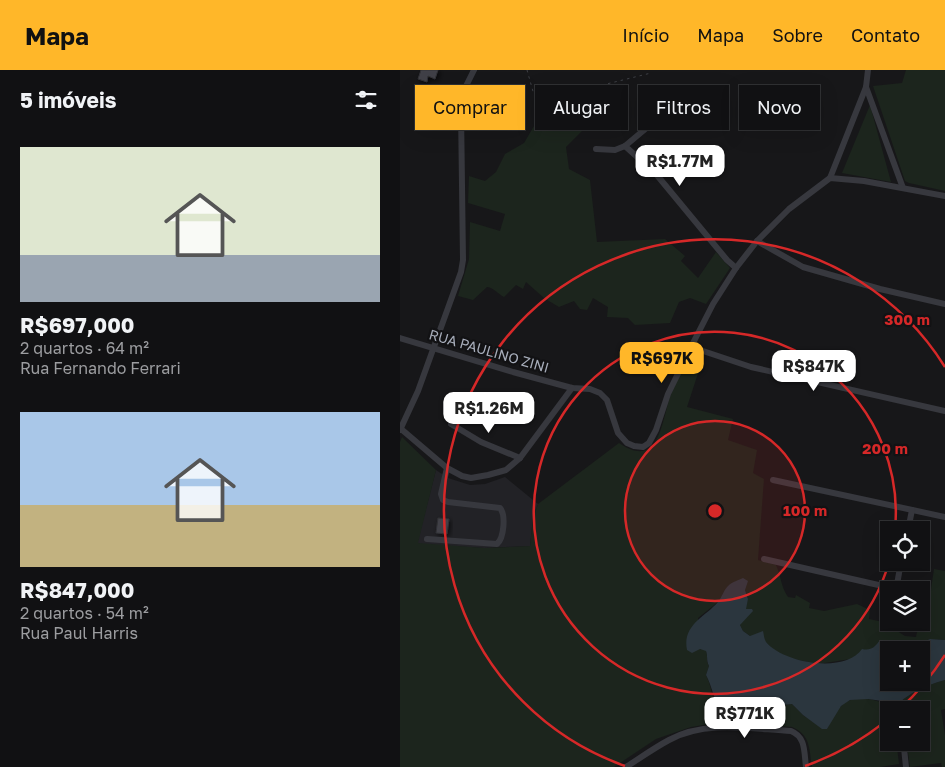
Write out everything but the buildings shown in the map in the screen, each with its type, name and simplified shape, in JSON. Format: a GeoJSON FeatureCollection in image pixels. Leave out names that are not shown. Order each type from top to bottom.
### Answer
{"type":"FeatureCollection","features":[{"type":"Feature","properties":{"kind":"street"},"geometry":{"type":"LineString","coordinates":[[474,70],[466,86],[462,110],[463,260],[461,272],[418,391],[400,429],[448,468],[462,476],[478,477],[506,470],[520,458],[572,388]]}},
{"type":"Feature","properties":{"kind":"street"},"geometry":{"type":"LineString","coordinates":[[868,70],[866,87],[830,178],[789,209],[757,241],[712,304],[691,347],[750,367],[945,411]]}},
{"type":"Feature","properties":{"kind":"street"},"geometry":{"type":"LineString","coordinates":[[866,87],[903,188]]}},
{"type":"Feature","properties":{"kind":"street"},"geometry":{"type":"LineString","coordinates":[[596,149],[615,150],[625,146],[644,130]]}},
{"type":"Feature","properties":{"kind":"street"},"geometry":{"type":"LineString","coordinates":[[625,146],[656,174],[726,260],[736,268]]}},
{"type":"Feature","properties":{"kind":"street"},"geometry":{"type":"LineString","coordinates":[[830,178],[864,181],[945,196]]}},
{"type":"Feature","properties":{"kind":"street"},"geometry":{"type":"LineString","coordinates":[[757,241],[803,267],[880,289],[945,304]]}},
{"type":"Feature","properties":{"kind":"street","name":"RUA PAULINO ZINI"},"geometry":{"type":"LineString","coordinates":[[400,338],[572,388],[590,389],[600,393],[607,400],[618,433],[627,443],[643,447],[649,443],[656,430],[668,394],[691,347]]}},
{"type":"Feature","properties":{"kind":"street"},"geometry":{"type":"LineString","coordinates":[[451,424],[481,442],[520,458]]}},
{"type":"Feature","properties":{"kind":"street"},"geometry":{"type":"LineString","coordinates":[[426,539],[497,544],[501,540],[502,510],[500,508],[444,500],[441,494],[448,468]]}},
{"type":"Feature","properties":{"kind":"street"},"geometry":{"type":"LineString","coordinates":[[773,480],[945,517]]}},
{"type":"Feature","properties":{"kind":"street"},"geometry":{"type":"LineString","coordinates":[[910,521],[912,510]]}},
{"type":"Feature","properties":{"kind":"street"},"geometry":{"type":"LineString","coordinates":[[764,559],[880,585]]}},
{"type":"Feature","properties":{"kind":"street"},"geometry":{"type":"LineString","coordinates":[[626,767],[670,739],[694,730],[722,727],[791,731],[798,734],[802,740],[806,767]]}},
{"type":"Feature","properties":{"kind":"street"},"geometry":{"type":"LineString","coordinates":[[904,751],[906,767]]}},
{"type":"Feature","properties":{"kind":"path"},"geometry":{"type":"LineString","coordinates":[[527,70],[534,95],[539,100],[651,73]]}},
{"type":"Feature","properties":{"kind":"shaded area"},"geometry":{"type":"Polygon","coordinates":[[[906,70],[945,70],[945,191],[905,181],[873,86],[902,83],[906,70]]]}},
{"type":"Feature","properties":{"kind":"shaded area"},"geometry":{"type":"Polygon","coordinates":[[[534,104],[535,130],[582,130],[566,147],[569,169],[590,180],[597,242],[665,239],[685,256],[681,261],[698,278],[716,252],[730,268],[706,304],[690,298],[679,302],[670,323],[635,325],[628,318],[607,317],[608,307],[593,298],[587,310],[580,309],[574,301],[559,307],[544,298],[526,282],[523,289],[516,285],[504,297],[487,287],[473,300],[458,296],[469,259],[470,222],[500,231],[505,214],[468,203],[469,176],[485,181],[496,172],[505,154],[524,143],[534,126],[534,104]]]}},
{"type":"Feature","properties":{"kind":"shaded area"},"geometry":{"type":"Polygon","coordinates":[[[870,105],[891,182],[842,173],[870,105]]]}},
{"type":"Feature","properties":{"kind":"shaded area"},"geometry":{"type":"Polygon","coordinates":[[[692,350],[704,355],[687,407],[733,419],[728,440],[757,450],[753,473],[764,479],[758,560],[776,565],[788,597],[795,598],[796,595],[810,603],[809,608],[824,611],[857,604],[870,610],[869,619],[880,621],[880,631],[897,631],[905,636],[916,637],[917,631],[930,631],[930,596],[934,569],[945,571],[945,640],[880,641],[880,648],[875,647],[851,659],[818,664],[789,658],[774,650],[764,641],[750,636],[743,631],[740,625],[748,599],[745,590],[729,585],[718,602],[698,618],[700,649],[706,650],[709,666],[706,675],[713,697],[746,712],[757,708],[792,704],[803,715],[823,729],[827,729],[837,710],[848,701],[868,699],[880,702],[880,751],[897,751],[899,764],[880,767],[812,767],[806,738],[792,727],[722,722],[691,727],[656,739],[614,767],[400,767],[400,442],[402,437],[436,470],[418,543],[485,548],[530,546],[533,518],[538,504],[619,443],[632,450],[643,451],[650,447],[660,431],[675,385],[692,350]]]}},
{"type":"Feature","properties":{"kind":"shaded area"},"geometry":{"type":"Polygon","coordinates":[[[436,470],[448,478],[470,485],[485,484],[505,477],[538,504],[533,518],[530,546],[484,548],[417,544],[436,470]]]}},
{"type":"Feature","properties":{"kind":"shaded area"},"geometry":{"type":"Polygon","coordinates":[[[743,578],[748,581],[745,590],[748,599],[746,609],[752,609],[753,611],[740,625],[743,631],[750,636],[763,631],[766,642],[774,649],[799,660],[814,663],[829,663],[854,657],[862,649],[872,648],[880,640],[882,641],[880,641],[880,691],[917,691],[902,701],[850,700],[841,706],[827,729],[822,729],[792,704],[757,708],[732,714],[720,705],[714,697],[706,675],[709,666],[706,651],[700,649],[692,653],[687,650],[686,641],[691,628],[718,602],[729,585],[743,578]]]}},
{"type":"Feature","properties":{"kind":"shaded area"},"geometry":{"type":"Polygon","coordinates":[[[930,639],[945,640],[945,680],[931,685],[930,641],[925,641],[930,639]]]}},
{"type":"Feature","properties":{"kind":"shaded area"},"geometry":{"type":"Polygon","coordinates":[[[945,680],[945,709],[941,710],[945,735],[945,767],[942,767],[941,763],[910,767],[908,751],[930,751],[930,701],[902,701],[917,691],[930,691],[930,685],[945,680]]]}}]}
